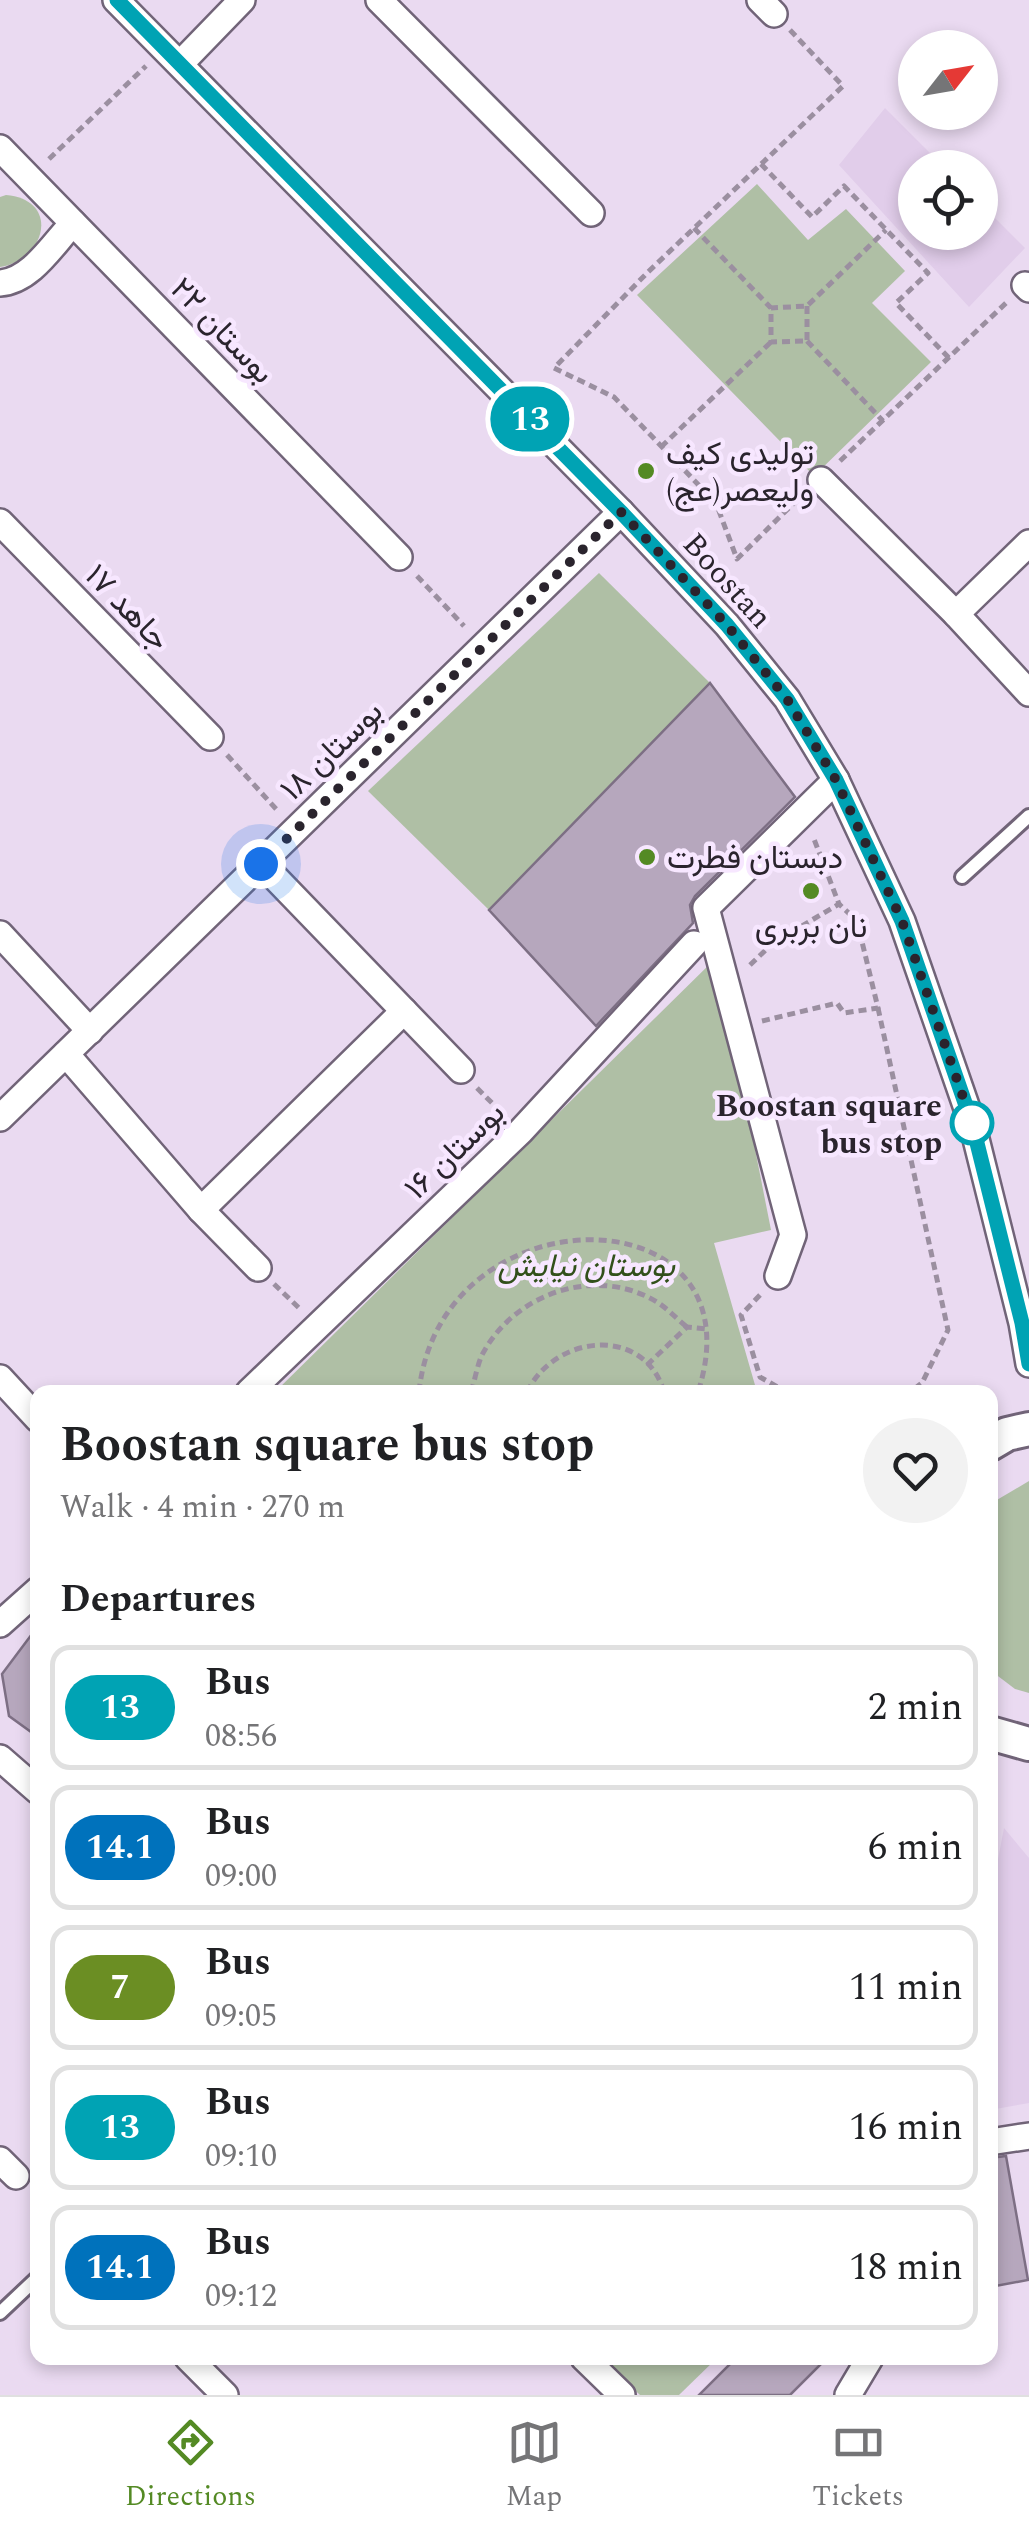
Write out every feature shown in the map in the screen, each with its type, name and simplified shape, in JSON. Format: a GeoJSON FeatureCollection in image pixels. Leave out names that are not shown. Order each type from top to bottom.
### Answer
{"type":"FeatureCollection","features":[{"type":"Feature","properties":{"kind":"street","name":"Boostan"},"geometry":{"type":"LineString","coordinates":[[116,0],[621,512],[727,625],[787,699],[836,780],[902,921],[972,1123],[1029,1364]]}},
{"type":"Feature","properties":{"kind":"street"},"geometry":{"type":"LineString","coordinates":[[173,55],[242,0]]}},
{"type":"Feature","properties":{"kind":"street"},"geometry":{"type":"LineString","coordinates":[[379,0],[591,213]]}},
{"type":"Feature","properties":{"kind":"street","name":"بوستان ۲۲"},"geometry":{"type":"LineString","coordinates":[[3,158],[29,178],[399,557]]}},
{"type":"Feature","properties":{"kind":"street"},"geometry":{"type":"LineString","coordinates":[[0,282],[30,270],[72,223]]}},
{"type":"Feature","properties":{"kind":"street"},"geometry":{"type":"LineString","coordinates":[[821,480],[1029,693]]}},
{"type":"Feature","properties":{"kind":"street","name":"بوستان ۱۸"},"geometry":{"type":"LineString","coordinates":[[0,1118],[621,512]]}},
{"type":"Feature","properties":{"kind":"street","name":"جاهد ۱۷"},"geometry":{"type":"LineString","coordinates":[[0,522],[210,738]]}},
{"type":"Feature","properties":{"kind":"street"},"geometry":{"type":"LineString","coordinates":[[956,614],[1029,543]]}},
{"type":"Feature","properties":{"kind":"street"},"geometry":{"type":"LineString","coordinates":[[778,1276],[792,1235],[706,908],[836,780]]}},
{"type":"Feature","properties":{"kind":"street"},"geometry":{"type":"LineString","coordinates":[[261,864],[461,1070]]}},
{"type":"Feature","properties":{"kind":"street"},"geometry":{"type":"LineString","coordinates":[[0,934],[90,1031]]}},
{"type":"Feature","properties":{"kind":"street","name":"بوستان ۱۶"},"geometry":{"type":"LineString","coordinates":[[256,1385],[520,1132],[694,944]]}},
{"type":"Feature","properties":{"kind":"street"},"geometry":{"type":"LineString","coordinates":[[201,1210],[404,1011]]}},
{"type":"Feature","properties":{"kind":"street"},"geometry":{"type":"LineString","coordinates":[[66,1054],[201,1210],[258,1268]]}},
{"type":"Feature","properties":{"kind":"street"},"geometry":{"type":"LineString","coordinates":[[0,1378],[30,1410]]}},
{"type":"Feature","properties":{"kind":"street"},"geometry":{"type":"LineString","coordinates":[[998,1440],[1029,1429]]}},
{"type":"Feature","properties":{"kind":"street"},"geometry":{"type":"LineString","coordinates":[[0,1624],[30,1597]]}},
{"type":"Feature","properties":{"kind":"street"},"geometry":{"type":"LineString","coordinates":[[998,1735],[1029,1744]]}},
{"type":"Feature","properties":{"kind":"street"},"geometry":{"type":"LineString","coordinates":[[0,1758],[30,1784]]}},
{"type":"Feature","properties":{"kind":"street"},"geometry":{"type":"LineString","coordinates":[[998,2141],[1029,2136]]}},
{"type":"Feature","properties":{"kind":"street"},"geometry":{"type":"LineString","coordinates":[[195,2365],[225,2395]]}},
{"type":"Feature","properties":{"kind":"street"},"geometry":{"type":"LineString","coordinates":[[591,2365],[622,2395]]}},
{"type":"Feature","properties":{"kind":"street"},"geometry":{"type":"LineString","coordinates":[[848,2395],[866,2365]]}},
{"type":"Feature","properties":{"kind":"lane"},"geometry":{"type":"LineString","coordinates":[[962,877],[1029,816]]}},
{"type":"Feature","properties":{"kind":"lane"},"geometry":{"type":"LineString","coordinates":[[0,2313],[30,2285]]}},
{"type":"Feature","properties":{"kind":"path"},"geometry":{"type":"LineString","coordinates":[[767,7],[842,86],[554,368],[614,396],[716,503],[737,559],[1027,287]]}},
{"type":"Feature","properties":{"kind":"path"},"geometry":{"type":"LineString","coordinates":[[29,178],[173,55]]}},
{"type":"Feature","properties":{"kind":"path"},"geometry":{"type":"LineString","coordinates":[[761,164],[812,218],[844,186],[928,273],[896,303],[949,358]]}},
{"type":"Feature","properties":{"kind":"path"},"geometry":{"type":"LineString","coordinates":[[694,228],[771,308],[771,342]]}},
{"type":"Feature","properties":{"kind":"path"},"geometry":{"type":"LineString","coordinates":[[771,308],[807,306],[886,230]]}},
{"type":"Feature","properties":{"kind":"path"},"geometry":{"type":"LineString","coordinates":[[807,306],[807,342],[883,421]]}},
{"type":"Feature","properties":{"kind":"path"},"geometry":{"type":"LineString","coordinates":[[662,447],[771,342],[807,342]]}},
{"type":"Feature","properties":{"kind":"path"},"geometry":{"type":"LineString","coordinates":[[399,557],[484,646]]}},
{"type":"Feature","properties":{"kind":"path"},"geometry":{"type":"LineString","coordinates":[[210,738],[296,830]]}},
{"type":"Feature","properties":{"kind":"path"},"geometry":{"type":"LineString","coordinates":[[804,812],[839,904],[857,921],[948,1330],[919,1385]]}},
{"type":"Feature","properties":{"kind":"path"},"geometry":{"type":"LineString","coordinates":[[727,987],[774,943],[839,904]]}},
{"type":"Feature","properties":{"kind":"path"},"geometry":{"type":"LineString","coordinates":[[738,1027],[837,1003],[844,1013],[878,1008]]}},
{"type":"Feature","properties":{"kind":"path"},"geometry":{"type":"LineString","coordinates":[[461,1070],[520,1132]]}},
{"type":"Feature","properties":{"kind":"path"},"geometry":{"type":"LineString","coordinates":[[420,1385],[422,1365],[448,1310],[492,1268],[547,1243],[607,1238],[642,1247],[673,1266],[695,1294],[707,1328],[707,1364],[700,1385]]}},
{"type":"Feature","properties":{"kind":"path"},"geometry":{"type":"LineString","coordinates":[[258,1268],[318,1327]]}},
{"type":"Feature","properties":{"kind":"path"},"geometry":{"type":"LineString","coordinates":[[774,1385],[760,1377],[741,1316],[778,1276]]}},
{"type":"Feature","properties":{"kind":"path"},"geometry":{"type":"LineString","coordinates":[[474,1385],[481,1356],[505,1323],[537,1298],[576,1286],[617,1287],[656,1301],[687,1327],[707,1328]]}},
{"type":"Feature","properties":{"kind":"path"},"geometry":{"type":"LineString","coordinates":[[647,1365],[687,1327]]}},
{"type":"Feature","properties":{"kind":"path"},"geometry":{"type":"LineString","coordinates":[[532,1385],[540,1370],[559,1354],[580,1346],[604,1344],[647,1365],[660,1385]]}},
{"type":"Feature","properties":{"kind":"shaded area"},"geometry":{"type":"Polygon","coordinates":[[[885,108],[898,121],[898,130],[907,130],[927,150],[898,150],[898,229],[839,165],[885,108]]]}},
{"type":"Feature","properties":{"kind":"shaded area"},"geometry":{"type":"Polygon","coordinates":[[[998,221],[1025,248],[969,307],[917,250],[998,250],[998,221]]]}},
{"type":"Feature","properties":{"kind":"shaded area"},"geometry":{"type":"Polygon","coordinates":[[[1004,1828],[1029,1858],[1029,2103],[998,2109],[998,1859],[1004,1828]]]}},
{"type":"Feature","properties":{"kind":"green space"},"geometry":{"type":"Polygon","coordinates":[[[757,184],[808,240],[846,209],[905,271],[872,303],[931,362],[814,476],[637,295],[757,184]]]}},
{"type":"Feature","properties":{"kind":"green space"},"geometry":{"type":"Polygon","coordinates":[[[6,195],[35,207],[41,230],[28,254],[0,267],[0,197],[6,195]]]}},
{"type":"Feature","properties":{"kind":"green space"},"geometry":{"type":"Polygon","coordinates":[[[599,573],[710,683],[489,910],[368,791],[599,573]]]}},
{"type":"Feature","properties":{"kind":"green space","name":"بوستان نیایش"},"geometry":{"type":"Polygon","coordinates":[[[717,957],[771,1230],[714,1243],[755,1385],[282,1385],[717,957]]]}},
{"type":"Feature","properties":{"kind":"green space"},"geometry":{"type":"Polygon","coordinates":[[[1029,1481],[1029,1693],[1015,1689],[998,1676],[998,1499],[1029,1481]]]}},
{"type":"Feature","properties":{"kind":"green space"},"geometry":{"type":"Polygon","coordinates":[[[608,2365],[710,2365],[679,2395],[640,2395],[608,2365]]]}},
{"type":"Feature","properties":{"kind":"building","name":"دبستان فطرت"},"geometry":{"type":"Polygon","coordinates":[[[710,683],[795,797],[695,896],[690,905],[693,923],[596,1026],[489,910],[710,683]]]}},
{"type":"Feature","properties":{"kind":"building"},"geometry":{"type":"Polygon","coordinates":[[[30,1637],[30,1731],[9,1716],[2,1674],[30,1637]]]}},
{"type":"Feature","properties":{"kind":"building"},"geometry":{"type":"Polygon","coordinates":[[[1006,2156],[1028,2280],[998,2286],[998,2157],[1006,2156]]]}},
{"type":"Feature","properties":{"kind":"building"},"geometry":{"type":"Polygon","coordinates":[[[729,2365],[820,2365],[790,2395],[699,2395],[729,2365]]]}},
{"type":"Feature","properties":{"kind":"bus line","name":"13"},"geometry":{"type":"LineString","coordinates":[[117,0],[621,512],[727,625],[787,699],[836,780],[902,921],[972,1123],[1029,1364]]}},
{"type":"Feature","properties":{"kind":"place","name":"تولیدی کیف ولیعصر(عج)"},"geometry":{"type":"Point","coordinates":[646,471]}},
{"type":"Feature","properties":{"kind":"place","name":"دبستان فطرت"},"geometry":{"type":"Point","coordinates":[647,857]}},
{"type":"Feature","properties":{"kind":"place","name":"نان بربری"},"geometry":{"type":"Point","coordinates":[811,891]}},
{"type":"Feature","properties":{"kind":"place","name":"Boostan square bus stop"},"geometry":{"type":"Point","coordinates":[972,1123]}},
{"type":"Feature","properties":{"kind":"route"},"geometry":{"type":"LineString","coordinates":[[261,864],[621,512],[727,625],[787,699],[836,780],[902,921],[972,1123]]}}]}
